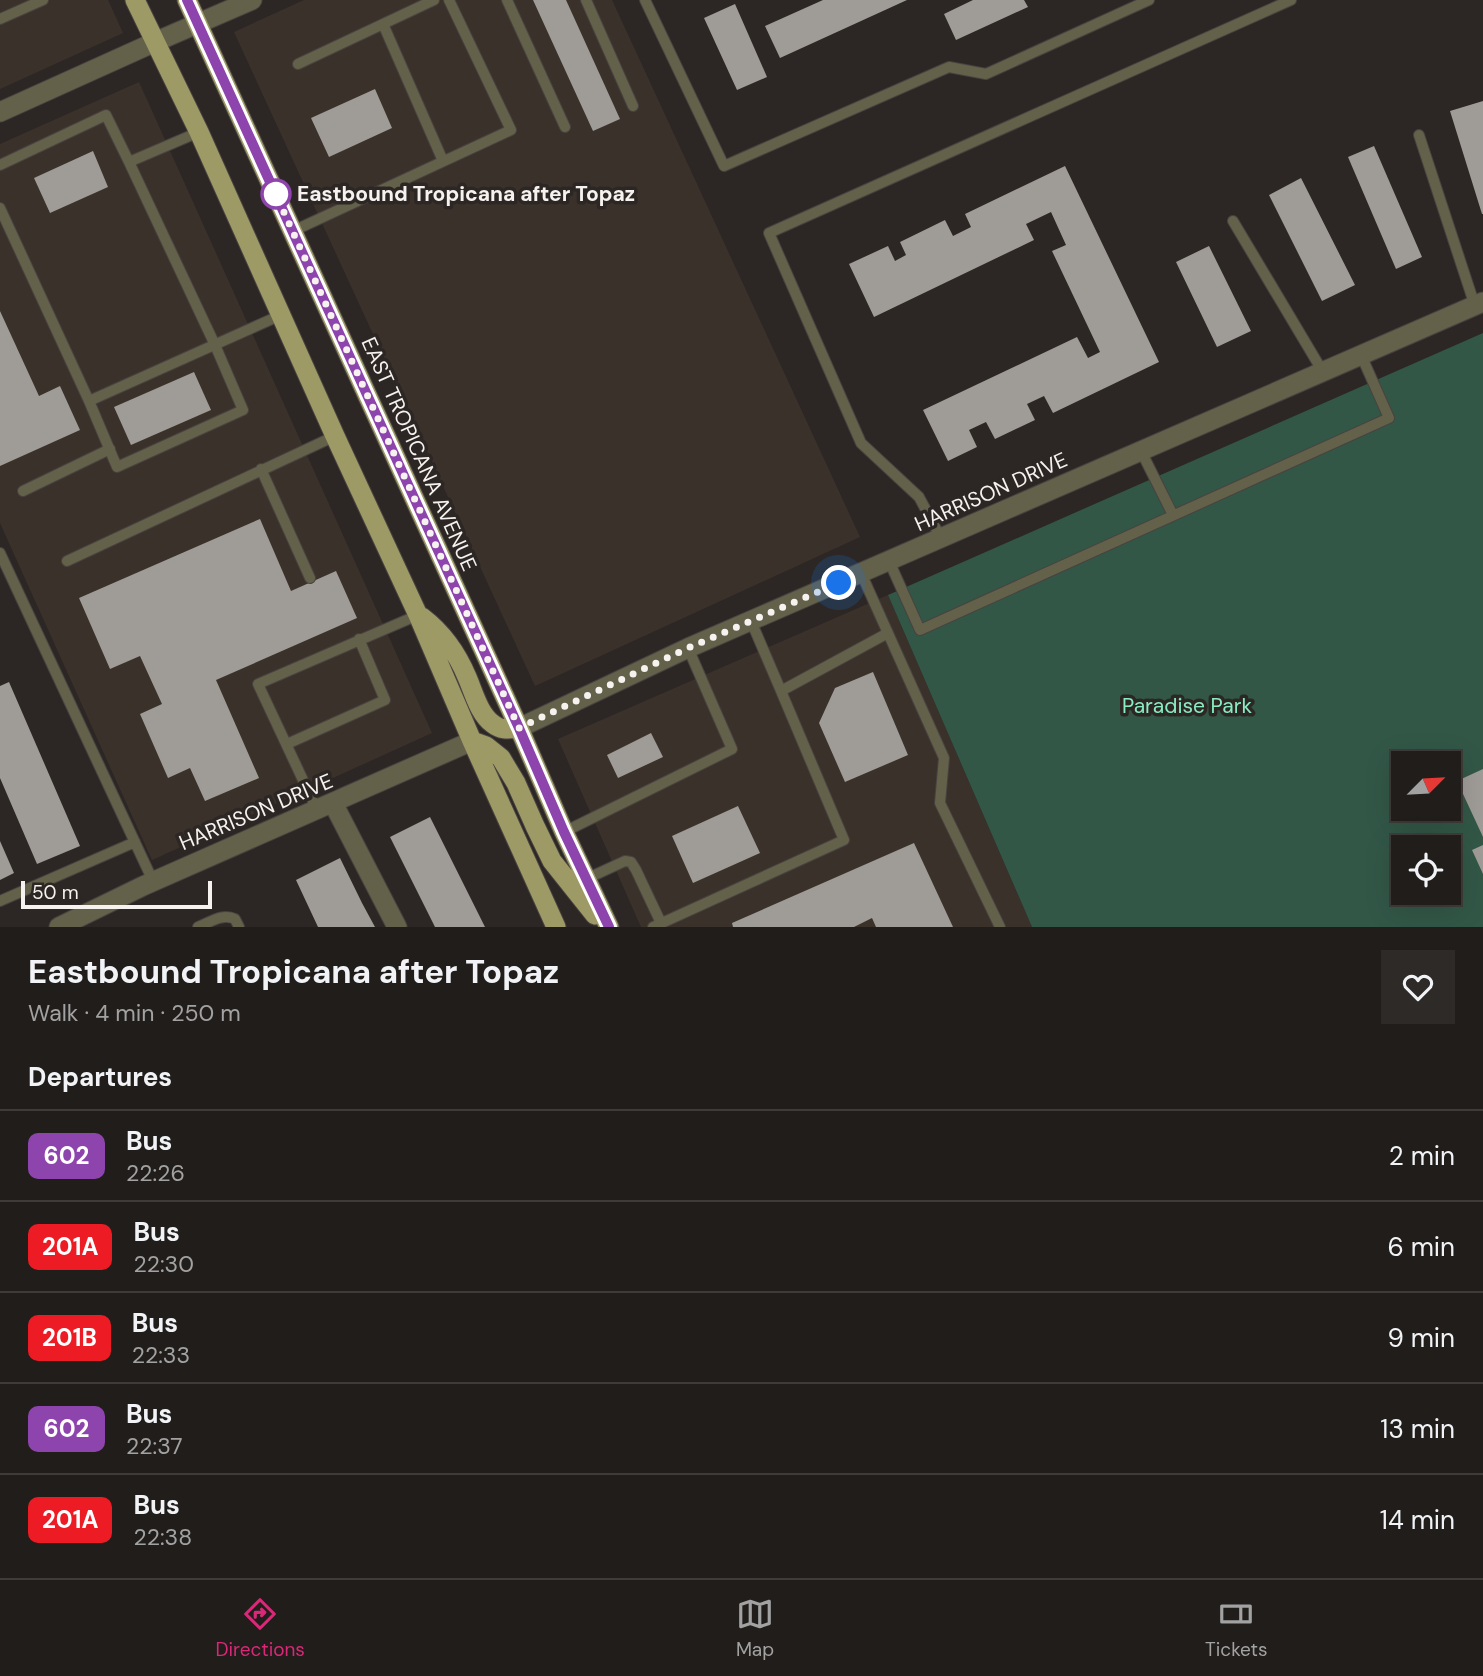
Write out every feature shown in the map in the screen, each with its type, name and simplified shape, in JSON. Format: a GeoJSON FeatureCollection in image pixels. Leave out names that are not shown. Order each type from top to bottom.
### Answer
{"type":"FeatureCollection","features":[{"type":"Feature","properties":{"kind":"main road"},"geometry":{"type":"LineString","coordinates":[[135,0],[199,132],[556,927]]}},
{"type":"Feature","properties":{"kind":"main road","name":"EAST TROPICANA AVENUE"},"geometry":{"type":"LineString","coordinates":[[187,0],[607,927]]}},
{"type":"Feature","properties":{"kind":"main road"},"geometry":{"type":"LineString","coordinates":[[418,615],[450,644],[477,702],[491,723],[501,730],[519,728]]}},
{"type":"Feature","properties":{"kind":"main road"},"geometry":{"type":"LineString","coordinates":[[472,741],[486,746],[501,758],[516,783],[552,861],[607,927]]}},
{"type":"Feature","properties":{"kind":"street"},"geometry":{"type":"LineString","coordinates":[[0,112],[252,0]]}},
{"type":"Feature","properties":{"kind":"street","name":"HARRISON DRIVE"},"geometry":{"type":"LineString","coordinates":[[519,728],[688,648],[1479,304]]}},
{"type":"Feature","properties":{"kind":"street","name":"HARRISON DRIVE"},"geometry":{"type":"LineString","coordinates":[[69,925],[153,881],[472,741]]}},
{"type":"Feature","properties":{"kind":"street"},"geometry":{"type":"LineString","coordinates":[[325,806],[397,927]]}},
{"type":"Feature","properties":{"kind":"lane"},"geometry":{"type":"LineString","coordinates":[[0,19],[43,0]]}},
{"type":"Feature","properties":{"kind":"lane"},"geometry":{"type":"LineString","coordinates":[[298,64],[433,0]]}},
{"type":"Feature","properties":{"kind":"lane"},"geometry":{"type":"LineString","coordinates":[[293,231],[511,131],[449,0]]}},
{"type":"Feature","properties":{"kind":"lane"},"geometry":{"type":"LineString","coordinates":[[507,0],[565,127]]}},
{"type":"Feature","properties":{"kind":"lane"},"geometry":{"type":"LineString","coordinates":[[586,0],[633,106]]}},
{"type":"Feature","properties":{"kind":"lane"},"geometry":{"type":"LineString","coordinates":[[645,0],[723,166],[950,67],[986,74],[1149,0]]}},
{"type":"Feature","properties":{"kind":"lane"},"geometry":{"type":"LineString","coordinates":[[941,538],[919,496],[861,443],[769,233],[1292,0]]}},
{"type":"Feature","properties":{"kind":"lane"},"geometry":{"type":"LineString","coordinates":[[383,24],[443,161]]}},
{"type":"Feature","properties":{"kind":"lane"},"geometry":{"type":"LineString","coordinates":[[0,165],[107,115],[243,410],[117,467],[0,208]]}},
{"type":"Feature","properties":{"kind":"lane"},"geometry":{"type":"LineString","coordinates":[[129,162],[199,132]]}},
{"type":"Feature","properties":{"kind":"lane"},"geometry":{"type":"LineString","coordinates":[[1419,135],[1479,304]]}},
{"type":"Feature","properties":{"kind":"lane"},"geometry":{"type":"LineString","coordinates":[[1233,221],[1323,372]]}},
{"type":"Feature","properties":{"kind":"lane"},"geometry":{"type":"LineString","coordinates":[[89,401],[281,315]]}},
{"type":"Feature","properties":{"kind":"lane"},"geometry":{"type":"LineString","coordinates":[[889,561],[920,630],[1389,418],[1361,355]]}},
{"type":"Feature","properties":{"kind":"lane"},"geometry":{"type":"LineString","coordinates":[[67,561],[335,436]]}},
{"type":"Feature","properties":{"kind":"lane"},"geometry":{"type":"LineString","coordinates":[[23,491],[110,449]]}},
{"type":"Feature","properties":{"kind":"lane"},"geometry":{"type":"LineString","coordinates":[[1141,451],[1173,516]]}},
{"type":"Feature","properties":{"kind":"lane"},"geometry":{"type":"LineString","coordinates":[[261,470],[310,578]]}},
{"type":"Feature","properties":{"kind":"lane"},"geometry":{"type":"LineString","coordinates":[[0,552],[153,881]]}},
{"type":"Feature","properties":{"kind":"lane"},"geometry":{"type":"LineString","coordinates":[[862,573],[944,758],[940,803],[1000,927]]}},
{"type":"Feature","properties":{"kind":"lane"},"geometry":{"type":"LineString","coordinates":[[325,806],[287,744],[258,684],[418,615]]}},
{"type":"Feature","properties":{"kind":"lane"},"geometry":{"type":"LineString","coordinates":[[586,880],[625,861],[631,862],[657,925],[844,840],[751,621]]}},
{"type":"Feature","properties":{"kind":"lane"},"geometry":{"type":"LineString","coordinates":[[781,691],[888,633]]}},
{"type":"Feature","properties":{"kind":"lane"},"geometry":{"type":"LineString","coordinates":[[287,744],[385,699],[359,639]]}},
{"type":"Feature","properties":{"kind":"lane"},"geometry":{"type":"LineString","coordinates":[[564,832],[732,749],[688,648]]}},
{"type":"Feature","properties":{"kind":"lane"},"geometry":{"type":"LineString","coordinates":[[0,901],[135,842]]}},
{"type":"Feature","properties":{"kind":"lane"},"geometry":{"type":"LineString","coordinates":[[198,927],[222,916],[229,916],[235,919],[239,927]]}},
{"type":"Feature","properties":{"kind":"shaded area"},"geometry":{"type":"Polygon","coordinates":[[[0,0],[108,0],[123,33],[0,89],[0,0]]]}},
{"type":"Feature","properties":{"kind":"shaded area"},"geometry":{"type":"Polygon","coordinates":[[[304,0],[612,0],[860,537],[535,686],[234,32],[304,0]]]}},
{"type":"Feature","properties":{"kind":"shaded area"},"geometry":{"type":"Polygon","coordinates":[[[139,82],[432,733],[152,860],[0,523],[0,144],[139,82]]]}},
{"type":"Feature","properties":{"kind":"shaded area"},"geometry":{"type":"Polygon","coordinates":[[[888,595],[1032,927],[641,927],[558,739],[888,595]]]}},
{"type":"Feature","properties":{"kind":"green space","name":"Paradise Park"},"geometry":{"type":"Polygon","coordinates":[[[1483,333],[1483,927],[1032,927],[888,595],[1483,333]]]}},
{"type":"Feature","properties":{"kind":"building"},"geometry":{"type":"Polygon","coordinates":[[[533,0],[566,0],[620,119],[593,131],[533,0]]]}},
{"type":"Feature","properties":{"kind":"building"},"geometry":{"type":"Polygon","coordinates":[[[823,0],[907,0],[780,58],[765,26],[823,0]]]}},
{"type":"Feature","properties":{"kind":"building"},"geometry":{"type":"Polygon","coordinates":[[[973,0],[1024,0],[1028,7],[956,40],[944,14],[973,0]]]}},
{"type":"Feature","properties":{"kind":"building"},"geometry":{"type":"Polygon","coordinates":[[[735,4],[767,77],[737,90],[704,18],[735,4]]]}},
{"type":"Feature","properties":{"kind":"building"},"geometry":{"type":"Polygon","coordinates":[[[375,89],[392,128],[329,157],[311,118],[375,89]]]}},
{"type":"Feature","properties":{"kind":"building"},"geometry":{"type":"Polygon","coordinates":[[[1483,101],[1483,214],[1482,214],[1450,111],[1483,101]]]}},
{"type":"Feature","properties":{"kind":"building"},"geometry":{"type":"Polygon","coordinates":[[[1374,146],[1422,257],[1396,269],[1348,157],[1374,146]]]}},
{"type":"Feature","properties":{"kind":"building"},"geometry":{"type":"Polygon","coordinates":[[[93,151],[108,187],[50,213],[34,178],[93,151]]]}},
{"type":"Feature","properties":{"kind":"building"},"geometry":{"type":"Polygon","coordinates":[[[1065,166],[1159,362],[1053,413],[1044,396],[1027,404],[1035,420],[995,439],[986,422],[969,430],[977,447],[948,461],[923,410],[1077,337],[1088,358],[1100,352],[1052,251],[1066,245],[1051,212],[1026,224],[1034,240],[874,317],[849,264],[888,246],[895,261],[906,255],[900,242],[945,220],[953,236],[971,227],[965,214],[1065,166]]]}},
{"type":"Feature","properties":{"kind":"building"},"geometry":{"type":"Polygon","coordinates":[[[1301,178],[1355,285],[1322,301],[1269,195],[1301,178]]]}},
{"type":"Feature","properties":{"kind":"building"},"geometry":{"type":"Polygon","coordinates":[[[1209,246],[1251,331],[1217,347],[1176,262],[1209,246]]]}},
{"type":"Feature","properties":{"kind":"building"},"geometry":{"type":"Polygon","coordinates":[[[0,311],[39,396],[60,386],[80,430],[0,466],[0,311]]]}},
{"type":"Feature","properties":{"kind":"building"},"geometry":{"type":"Polygon","coordinates":[[[194,372],[211,410],[131,445],[114,407],[194,372]]]}},
{"type":"Feature","properties":{"kind":"building"},"geometry":{"type":"Polygon","coordinates":[[[260,519],[291,591],[336,571],[357,618],[216,680],[259,778],[205,801],[190,768],[168,778],[140,714],[162,704],[140,656],[110,669],[79,598],[260,519]]]}},
{"type":"Feature","properties":{"kind":"building"},"geometry":{"type":"Polygon","coordinates":[[[873,672],[908,755],[845,782],[819,723],[835,688],[873,672]]]}},
{"type":"Feature","properties":{"kind":"building"},"geometry":{"type":"Polygon","coordinates":[[[9,682],[80,846],[37,864],[0,778],[0,686],[9,682]]]}},
{"type":"Feature","properties":{"kind":"building"},"geometry":{"type":"Polygon","coordinates":[[[651,733],[663,757],[618,778],[607,755],[651,733]]]}},
{"type":"Feature","properties":{"kind":"building"},"geometry":{"type":"Polygon","coordinates":[[[1483,769],[1483,837],[1461,790],[1461,779],[1483,769]]]}},
{"type":"Feature","properties":{"kind":"building"},"geometry":{"type":"Polygon","coordinates":[[[738,806],[760,853],[693,883],[672,836],[738,806]]]}},
{"type":"Feature","properties":{"kind":"building"},"geometry":{"type":"Polygon","coordinates":[[[430,817],[485,927],[435,927],[390,837],[430,817]]]}},
{"type":"Feature","properties":{"kind":"building"},"geometry":{"type":"Polygon","coordinates":[[[0,841],[14,873],[0,880],[0,841]]]}},
{"type":"Feature","properties":{"kind":"building"},"geometry":{"type":"Polygon","coordinates":[[[914,843],[953,927],[876,927],[872,918],[854,927],[733,927],[732,923],[914,843]]]}},
{"type":"Feature","properties":{"kind":"building"},"geometry":{"type":"Polygon","coordinates":[[[1483,845],[1483,874],[1472,850],[1483,845]]]}},
{"type":"Feature","properties":{"kind":"building"},"geometry":{"type":"Polygon","coordinates":[[[340,858],[375,927],[318,927],[296,880],[340,858]]]}},
{"type":"Feature","properties":{"kind":"bus line","name":"602"},"geometry":{"type":"LineString","coordinates":[[187,0],[609,927]]}},
{"type":"Feature","properties":{"kind":"place","name":"Eastbound Tropicana after Topaz"},"geometry":{"type":"Point","coordinates":[276,194]}},
{"type":"Feature","properties":{"kind":"route"},"geometry":{"type":"LineString","coordinates":[[276,194],[272,186],[519,728],[688,648],[839,583]]}}]}
